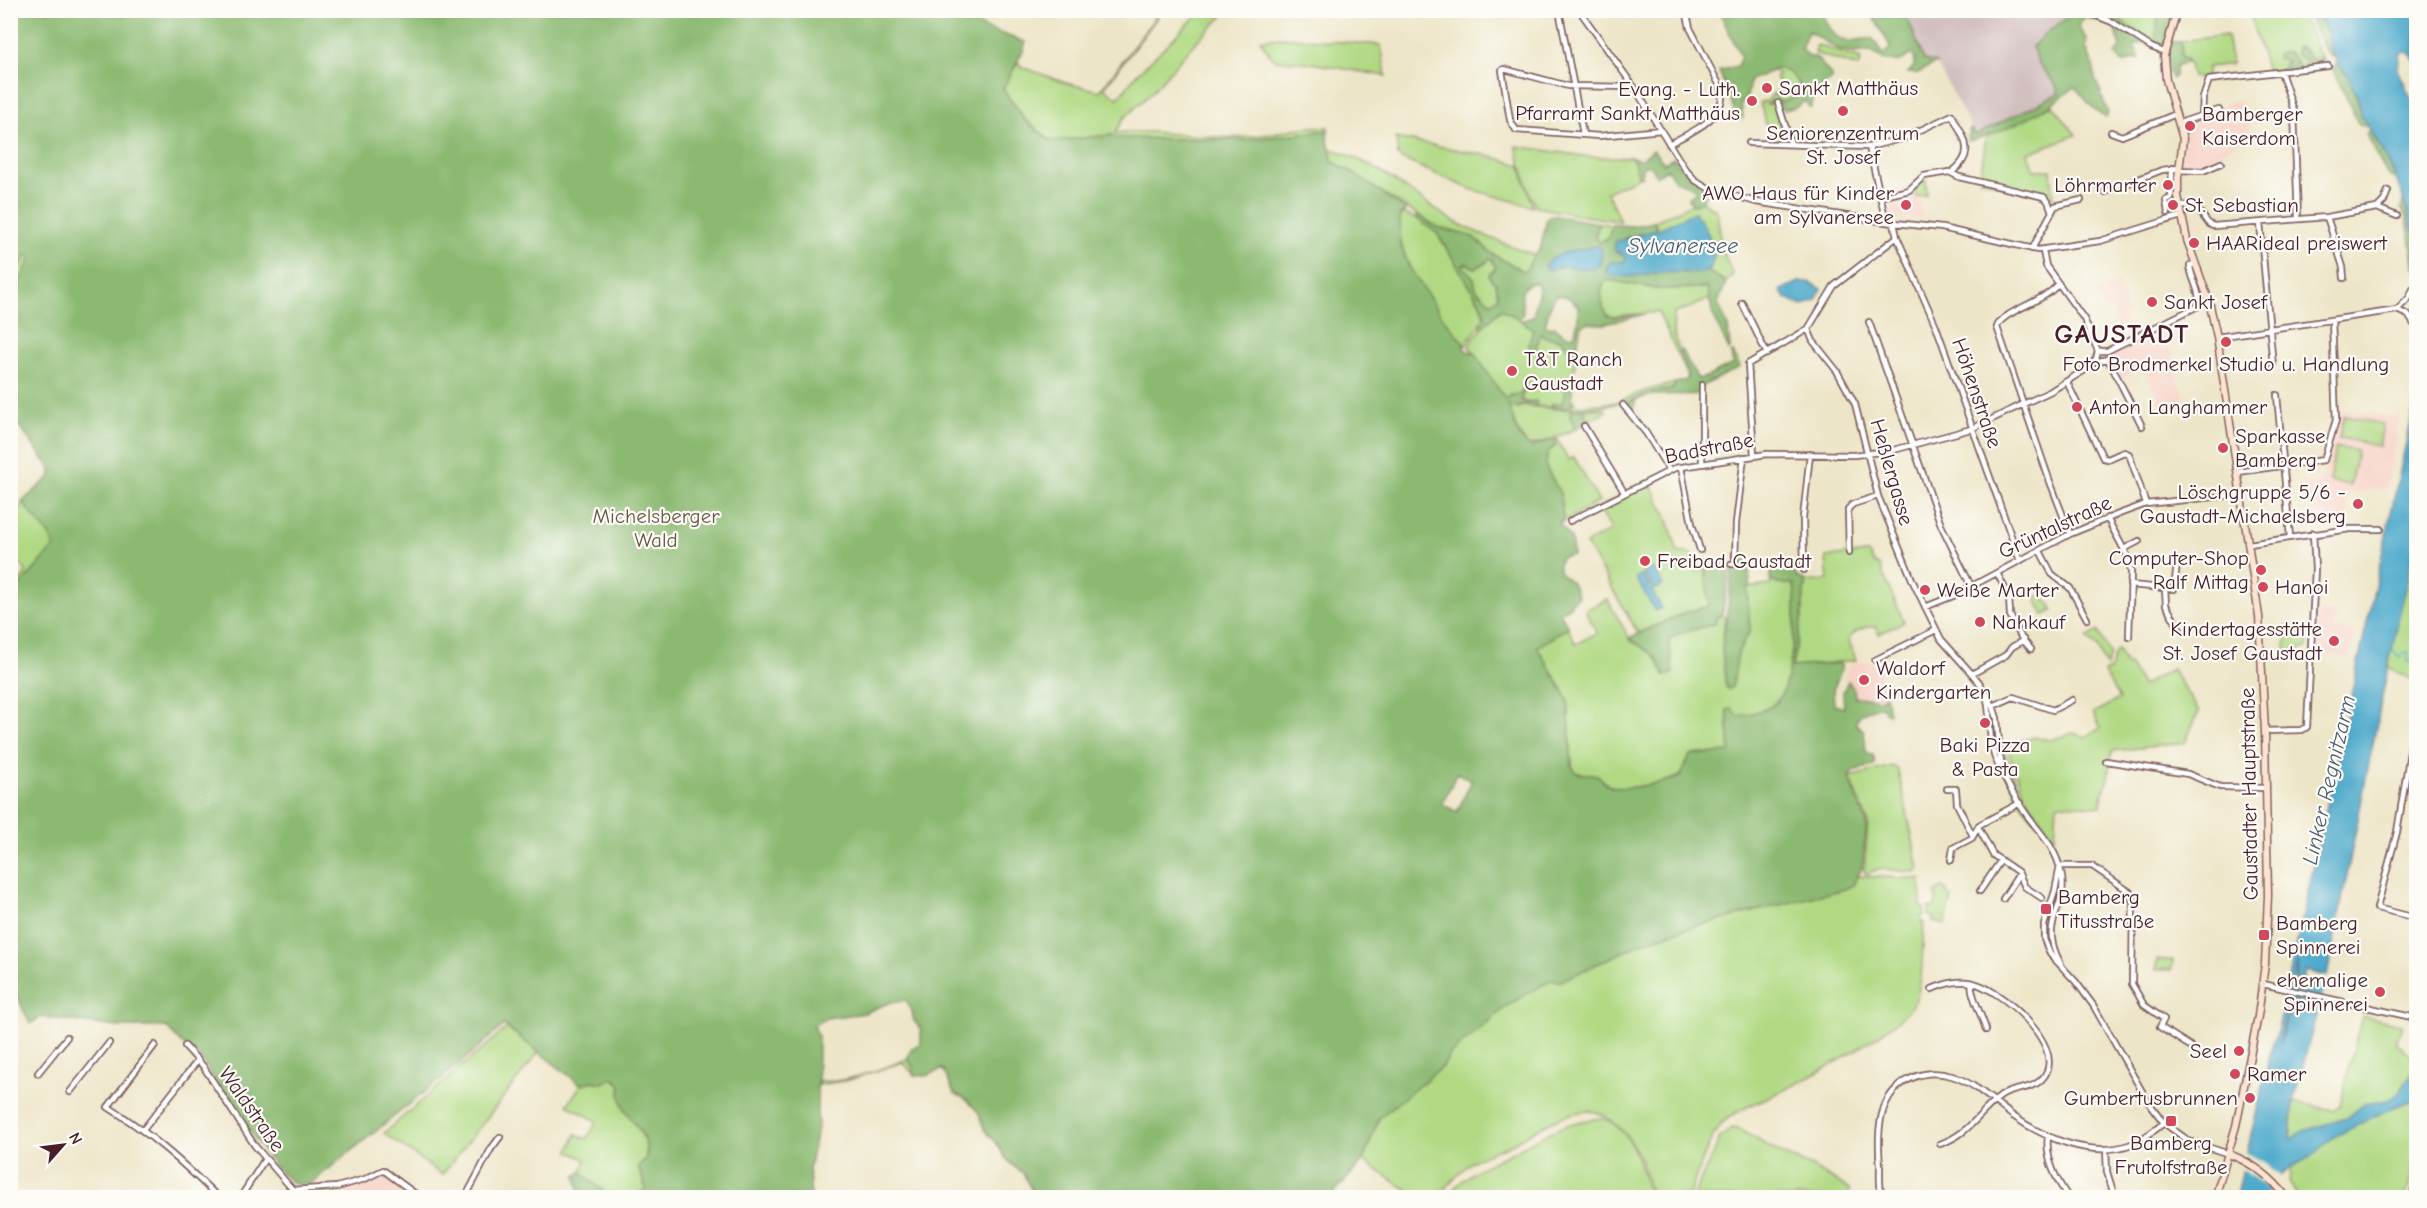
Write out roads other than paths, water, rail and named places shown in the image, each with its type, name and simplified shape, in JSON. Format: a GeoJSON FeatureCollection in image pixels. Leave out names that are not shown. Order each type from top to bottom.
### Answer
{"type":"FeatureCollection","features":[{"type":"Feature","properties":{"kind":"street"},"geometry":{"type":"LineString","coordinates":[[1559,10],[1583,134]]}},
{"type":"Feature","properties":{"kind":"street"},"geometry":{"type":"LineString","coordinates":[[1579,10],[1634,87],[1685,169],[1695,180],[1710,189],[1746,199],[1894,224],[1942,228],[2043,250],[2100,241],[2181,216]]}},
{"type":"Feature","properties":{"kind":"street"},"geometry":{"type":"LineString","coordinates":[[1669,144],[1707,122],[1722,99],[1722,90],[1690,28],[1686,10]]}},
{"type":"Feature","properties":{"kind":"street"},"geometry":{"type":"LineString","coordinates":[[2082,10],[2112,22],[2151,47],[2164,52]]}},
{"type":"Feature","properties":{"kind":"street","name":"Gaustadter Hauptstraße"},"geometry":{"type":"LineString","coordinates":[[2168,213],[2166,200],[2171,198],[2183,143],[2166,80],[2164,52],[2177,10]]}},
{"type":"Feature","properties":{"kind":"street"},"geometry":{"type":"LineString","coordinates":[[2202,115],[2207,82],[2328,66]]}},
{"type":"Feature","properties":{"kind":"street"},"geometry":{"type":"LineString","coordinates":[[1634,87],[1573,87],[1504,69],[1502,76],[1505,98],[1514,128],[1616,135],[1661,130]]}},
{"type":"Feature","properties":{"kind":"street"},"geometry":{"type":"LineString","coordinates":[[2281,72],[2294,111],[2298,219]]}},
{"type":"Feature","properties":{"kind":"street"},"geometry":{"type":"LineString","coordinates":[[1778,103],[1791,144]]}},
{"type":"Feature","properties":{"kind":"street"},"geometry":{"type":"LineString","coordinates":[[2179,123],[2219,110]]}},
{"type":"Feature","properties":{"kind":"street"},"geometry":{"type":"LineString","coordinates":[[2111,132],[2122,136],[2176,114]]}},
{"type":"Feature","properties":{"kind":"street"},"geometry":{"type":"LineString","coordinates":[[1749,143],[1869,147],[1904,138],[1952,115],[1967,144],[1966,156],[1952,172],[1922,177],[1909,190],[1880,197]]}},
{"type":"Feature","properties":{"kind":"street"},"geometry":{"type":"LineString","coordinates":[[1869,147],[1886,222]]}},
{"type":"Feature","properties":{"kind":"street"},"geometry":{"type":"LineString","coordinates":[[2105,192],[2177,169],[2203,171],[2221,163]]}},
{"type":"Feature","properties":{"kind":"street","name":"Gaustadter Hauptstraße"},"geometry":{"type":"LineString","coordinates":[[2177,169],[2181,216],[2209,301],[2217,337],[2242,494],[2260,628],[2265,730],[2268,913],[2263,984],[2229,1154],[2215,1197]]}},
{"type":"Feature","properties":{"kind":"street"},"geometry":{"type":"LineString","coordinates":[[1952,172],[1959,177],[2044,197],[2052,212]]}},
{"type":"Feature","properties":{"kind":"street"},"geometry":{"type":"LineString","coordinates":[[2377,208],[2384,201],[2388,191]]}},
{"type":"Feature","properties":{"kind":"street"},"geometry":{"type":"LineString","coordinates":[[2032,249],[2055,206],[2081,200]]}},
{"type":"Feature","properties":{"kind":"street"},"geometry":{"type":"LineString","coordinates":[[2180,207],[2194,204],[2209,224],[2260,223],[2327,217],[2377,208],[2397,216]]}},
{"type":"Feature","properties":{"kind":"street"},"geometry":{"type":"LineString","coordinates":[[2327,217],[2343,267],[2344,278]]}},
{"type":"Feature","properties":{"kind":"street"},"geometry":{"type":"LineString","coordinates":[[2260,223],[2273,366]]}},
{"type":"Feature","properties":{"kind":"street","name":"Höhenstraße"},"geometry":{"type":"LineString","coordinates":[[1894,224],[1897,237],[1925,297],[2020,561]]}},
{"type":"Feature","properties":{"kind":"street"},"geometry":{"type":"LineString","coordinates":[[1754,456],[1748,364],[1808,329],[1834,285],[1897,237]]}},
{"type":"Feature","properties":{"kind":"street"},"geometry":{"type":"LineString","coordinates":[[2043,250],[2044,263],[2084,319],[2101,352],[2108,359],[2142,426]]}},
{"type":"Feature","properties":{"kind":"street"},"geometry":{"type":"LineString","coordinates":[[2095,362],[2101,352],[2198,306],[2200,299],[2190,271],[2190,266],[2195,263]]}},
{"type":"Feature","properties":{"kind":"street"},"geometry":{"type":"LineString","coordinates":[[2058,284],[2048,295],[2003,318],[1997,327],[2070,534]]}},
{"type":"Feature","properties":{"kind":"street"},"geometry":{"type":"LineString","coordinates":[[2397,310],[2409,298],[2413,289]]}},
{"type":"Feature","properties":{"kind":"street"},"geometry":{"type":"LineString","coordinates":[[1742,303],[1767,354]]}},
{"type":"Feature","properties":{"kind":"street"},"geometry":{"type":"LineString","coordinates":[[2217,337],[2397,310],[2411,317],[2416,327]]}},
{"type":"Feature","properties":{"kind":"street"},"geometry":{"type":"LineString","coordinates":[[2238,472],[2324,460],[2336,420],[2332,320]]}},
{"type":"Feature","properties":{"kind":"street"},"geometry":{"type":"LineString","coordinates":[[1869,322],[1941,525],[1971,586]]}},
{"type":"Feature","properties":{"kind":"street","name":"Heßlergasse"},"geometry":{"type":"LineString","coordinates":[[1808,329],[1813,341],[1837,371],[1850,393],[1859,418],[1878,496],[1901,557],[1936,630],[1947,648],[1972,674],[1993,706]]}},
{"type":"Feature","properties":{"kind":"street"},"geometry":{"type":"LineString","coordinates":[[2095,362],[2108,359]]}},
{"type":"Feature","properties":{"kind":"street","name":"Badstraße"},"geometry":{"type":"LineString","coordinates":[[1570,521],[1669,470],[1681,467],[1754,456],[1867,454],[1914,446],[1971,429],[2024,406],[2067,382],[2095,362]]}},
{"type":"Feature","properties":{"kind":"street"},"geometry":{"type":"LineString","coordinates":[[2067,382],[2103,458],[2108,459],[2124,452],[2129,454],[2146,504]]}},
{"type":"Feature","properties":{"kind":"street"},"geometry":{"type":"LineString","coordinates":[[1702,385],[1702,463]]}},
{"type":"Feature","properties":{"kind":"street"},"geometry":{"type":"LineString","coordinates":[[2277,395],[2290,537]]}},
{"type":"Feature","properties":{"kind":"street"},"geometry":{"type":"LineString","coordinates":[[1623,405],[1646,433],[1669,470]]}},
{"type":"Feature","properties":{"kind":"street"},"geometry":{"type":"LineString","coordinates":[[1584,426],[1624,492]]}},
{"type":"Feature","properties":{"kind":"street"},"geometry":{"type":"LineString","coordinates":[[1804,570],[1803,518],[1810,454]]}},
{"type":"Feature","properties":{"kind":"street"},"geometry":{"type":"LineString","coordinates":[[1731,564],[1735,564],[1736,522],[1744,457]]}},
{"type":"Feature","properties":{"kind":"street"},"geometry":{"type":"LineString","coordinates":[[1681,467],[1692,524],[1700,550]]}},
{"type":"Feature","properties":{"kind":"street","name":"Grüntalstraße"},"geometry":{"type":"LineString","coordinates":[[1925,607],[1997,573],[2070,534],[2146,504],[2242,494]]}},
{"type":"Feature","properties":{"kind":"street"},"geometry":{"type":"LineString","coordinates":[[1849,553],[1848,509],[1853,504],[1878,496]]}},
{"type":"Feature","properties":{"kind":"street"},"geometry":{"type":"LineString","coordinates":[[2107,518],[2124,549],[2131,572],[2129,636]]}},
{"type":"Feature","properties":{"kind":"street"},"geometry":{"type":"LineString","coordinates":[[2249,544],[2313,533],[2359,528],[2381,529]]}},
{"type":"Feature","properties":{"kind":"street"},"geometry":{"type":"LineString","coordinates":[[2265,730],[2302,730],[2307,727],[2315,569],[2313,533]]}},
{"type":"Feature","properties":{"kind":"street"},"geometry":{"type":"LineString","coordinates":[[2124,549],[2139,541]]}},
{"type":"Feature","properties":{"kind":"street"},"geometry":{"type":"LineString","coordinates":[[2040,550],[2052,574],[2070,588],[2087,619]]}},
{"type":"Feature","properties":{"kind":"street"},"geometry":{"type":"LineString","coordinates":[[2130,585],[2174,588],[2177,564]]}},
{"type":"Feature","properties":{"kind":"street"},"geometry":{"type":"LineString","coordinates":[[1997,573],[2009,596],[2010,615],[2031,649]]}},
{"type":"Feature","properties":{"kind":"street"},"geometry":{"type":"LineString","coordinates":[[2165,588],[2166,605],[2180,630]]}},
{"type":"Feature","properties":{"kind":"street"},"geometry":{"type":"LineString","coordinates":[[1875,660],[1936,630]]}},
{"type":"Feature","properties":{"kind":"street"},"geometry":{"type":"LineString","coordinates":[[1972,674],[2006,655],[2012,646],[2024,640]]}},
{"type":"Feature","properties":{"kind":"street"},"geometry":{"type":"LineString","coordinates":[[1986,694],[1993,750],[2020,803],[2049,840],[2060,866],[2062,891],[2051,925],[2051,940],[2064,969],[2093,1005],[2146,1100],[2164,1123],[2189,1142],[2229,1154],[2265,1174],[2285,1195]]}},
{"type":"Feature","properties":{"kind":"street"},"geometry":{"type":"LineString","coordinates":[[2005,776],[2000,758],[1997,718],[1993,706],[2013,697],[2053,710],[2072,700]]}},
{"type":"Feature","properties":{"kind":"street"},"geometry":{"type":"LineString","coordinates":[[2416,715],[2397,832],[2378,908],[2416,918]]}},
{"type":"Feature","properties":{"kind":"street"},"geometry":{"type":"LineString","coordinates":[[2106,761],[2188,774],[2220,787],[2266,788]]}},
{"type":"Feature","properties":{"kind":"street"},"geometry":{"type":"LineString","coordinates":[[1947,789],[1956,789],[1956,804],[1973,836]]}},
{"type":"Feature","properties":{"kind":"street"},"geometry":{"type":"LineString","coordinates":[[1951,861],[1953,848],[1973,836],[1978,827],[2020,803]]}},
{"type":"Feature","properties":{"kind":"street"},"geometry":{"type":"LineString","coordinates":[[1978,827],[1993,855],[2019,874],[2025,887],[2042,898]]}},
{"type":"Feature","properties":{"kind":"street"},"geometry":{"type":"LineString","coordinates":[[1980,891],[2001,860]]}},
{"type":"Feature","properties":{"kind":"street"},"geometry":{"type":"LineString","coordinates":[[2060,866],[2092,866],[2130,892],[2133,902],[2132,984],[2144,1005],[2164,1019],[2160,1027],[2190,1046]]}},
{"type":"Feature","properties":{"kind":"street"},"geometry":{"type":"LineString","coordinates":[[2003,899],[2019,874]]}},
{"type":"Feature","properties":{"kind":"street"},"geometry":{"type":"LineString","coordinates":[[1932,989],[1951,982],[1972,983],[1986,988],[2018,1012],[2043,1041],[2049,1053],[2047,1072],[2040,1081],[2030,1088],[2007,1093],[1964,1131],[1940,1144]]}},
{"type":"Feature","properties":{"kind":"street"},"geometry":{"type":"LineString","coordinates":[[1972,983],[1971,991],[1986,1030]]}},
{"type":"Feature","properties":{"kind":"street"},"geometry":{"type":"LineString","coordinates":[[2263,984],[2416,1017]]}},
{"type":"Feature","properties":{"kind":"street"},"geometry":{"type":"LineString","coordinates":[[38,1073],[67,1037]]}},
{"type":"Feature","properties":{"kind":"street"},"geometry":{"type":"LineString","coordinates":[[70,1092],[109,1043]]}},
{"type":"Feature","properties":{"kind":"street"},"geometry":{"type":"LineString","coordinates":[[155,1045],[108,1107],[143,1130],[219,1197]]}},
{"type":"Feature","properties":{"kind":"street","name":"Waldstraße"},"geometry":{"type":"LineString","coordinates":[[184,1046],[198,1060],[240,1126],[293,1190]]}},
{"type":"Feature","properties":{"kind":"street"},"geometry":{"type":"LineString","coordinates":[[143,1130],[198,1060]]}},
{"type":"Feature","properties":{"kind":"street"},"geometry":{"type":"LineString","coordinates":[[1882,1197],[1878,1149],[1880,1119],[1887,1099],[1899,1086],[1925,1073],[1942,1074],[1960,1079],[2023,1122],[2048,1136],[2082,1146],[2106,1149],[2134,1143],[2164,1123]]}},
{"type":"Feature","properties":{"kind":"street"},"geometry":{"type":"LineString","coordinates":[[2048,1136],[2047,1147],[2051,1164],[2069,1197]]}},
{"type":"Feature","properties":{"kind":"street"},"geometry":{"type":"LineString","coordinates":[[465,1197],[490,1149],[500,1137]]}},
{"type":"Feature","properties":{"kind":"street"},"geometry":{"type":"LineString","coordinates":[[2106,1149],[2107,1172],[2115,1197]]}},
{"type":"Feature","properties":{"kind":"street"},"geometry":{"type":"LineString","coordinates":[[240,1197],[265,1159]]}},
{"type":"Feature","properties":{"kind":"street"},"geometry":{"type":"LineString","coordinates":[[284,1197],[293,1190],[337,1187],[365,1179],[383,1170],[421,1197]]}},
{"type":"Feature","properties":{"kind":"street"},"geometry":{"type":"LineString","coordinates":[[2412,1197],[2416,1181]]}},
{"type":"Feature","properties":{"kind":"water"},"geometry":{"type":"Polygon","coordinates":[[[2315,11],[2416,11],[2416,63],[2405,51],[2400,54],[2398,69],[2416,110],[2416,237],[2394,173],[2362,117],[2358,98],[2345,71],[2337,63],[2330,47],[2327,31],[2315,11]]]}},
{"type":"Feature","properties":{"kind":"water","name":"Sylvanersee"},"geometry":{"type":"Polygon","coordinates":[[[1694,212],[1704,226],[1714,253],[1709,268],[1702,273],[1668,272],[1619,276],[1606,273],[1608,264],[1626,260],[1624,255],[1615,251],[1615,242],[1662,228],[1694,212]]]}},
{"type":"Feature","properties":{"kind":"water"},"geometry":{"type":"Polygon","coordinates":[[[1598,246],[1602,249],[1600,265],[1593,269],[1563,266],[1548,270],[1545,266],[1561,254],[1598,246]]]}},
{"type":"Feature","properties":{"kind":"water"},"geometry":{"type":"Polygon","coordinates":[[[1799,282],[1809,282],[1822,289],[1816,300],[1803,306],[1784,296],[1781,290],[1799,282]]]}},
{"type":"Feature","properties":{"kind":"water"},"geometry":{"type":"Polygon","coordinates":[[[2416,398],[2416,540],[2388,667],[2327,976],[2305,971],[2302,982],[2324,987],[2293,1102],[2290,1134],[2292,1139],[2303,1131],[2347,1118],[2364,1104],[2389,1100],[2399,1093],[2416,1068],[2416,1100],[2383,1112],[2332,1138],[2314,1155],[2279,1177],[2263,1197],[2236,1198],[2277,1034],[2416,398]],[[2298,961],[2280,1044],[2296,982],[2298,961]]]}},
{"type":"Feature","properties":{"kind":"water"},"geometry":{"type":"Polygon","coordinates":[[[1653,568],[1663,585],[1655,590],[1644,573],[1653,568]]]}},
{"type":"Feature","properties":{"kind":"water"},"geometry":{"type":"Polygon","coordinates":[[[1642,574],[1662,608],[1655,611],[1636,578],[1642,574]]]}},
{"type":"Feature","properties":{"kind":"waterway"},"geometry":{"type":"LineString","coordinates":[[2392,649],[2400,658],[2403,653],[2408,652],[2408,662],[2416,662]]}},
{"type":"Feature","properties":{"kind":"place","name":"Sankt Matthäus"},"geometry":{"type":"Point","coordinates":[1767,88]}},
{"type":"Feature","properties":{"kind":"place","name":"Evang. - Luth. Pfarramt Sankt Matthäus"},"geometry":{"type":"Point","coordinates":[1752,101]}},
{"type":"Feature","properties":{"kind":"place","name":"Seniorenzentrum St. Josef"},"geometry":{"type":"Point","coordinates":[1843,111]}},
{"type":"Feature","properties":{"kind":"place","name":"Bamberger Kaiserdom"},"geometry":{"type":"Point","coordinates":[2190,126]}},
{"type":"Feature","properties":{"kind":"place","name":"Löhrmarter"},"geometry":{"type":"Point","coordinates":[2168,185]}},
{"type":"Feature","properties":{"kind":"place","name":"AWO Haus für Kinder am Sylvanersee"},"geometry":{"type":"Point","coordinates":[1906,205]}},
{"type":"Feature","properties":{"kind":"place","name":"St. Sebastian"},"geometry":{"type":"Point","coordinates":[2173,205]}},
{"type":"Feature","properties":{"kind":"place","name":"HAARideal preiswert"},"geometry":{"type":"Point","coordinates":[2194,243]}},
{"type":"Feature","properties":{"kind":"place","name":"Sankt Josef"},"geometry":{"type":"Point","coordinates":[2152,302]}},
{"type":"Feature","properties":{"kind":"place","name":"Foto Brodmerkel Studio u. Handlung"},"geometry":{"type":"Point","coordinates":[2226,342]}},
{"type":"Feature","properties":{"kind":"place","name":"T&T Ranch Gaustadt"},"geometry":{"type":"Point","coordinates":[1512,371]}},
{"type":"Feature","properties":{"kind":"place","name":"Anton Langhammer"},"geometry":{"type":"Point","coordinates":[2077,407]}},
{"type":"Feature","properties":{"kind":"place","name":"Sparkasse Bamberg"},"geometry":{"type":"Point","coordinates":[2223,448]}},
{"type":"Feature","properties":{"kind":"place","name":"Löschgruppe 5/6 - Gaustadt-Michaelsberg"},"geometry":{"type":"Point","coordinates":[2358,504]}},
{"type":"Feature","properties":{"kind":"place","name":"Freibad Gaustadt"},"geometry":{"type":"Point","coordinates":[1645,561]}},
{"type":"Feature","properties":{"kind":"place","name":"Computer-Shop Ralf Mittag"},"geometry":{"type":"Point","coordinates":[2261,570]}},
{"type":"Feature","properties":{"kind":"place","name":"Hanoi"},"geometry":{"type":"Point","coordinates":[2263,587]}},
{"type":"Feature","properties":{"kind":"place","name":"Weiße Marter"},"geometry":{"type":"Point","coordinates":[1925,590]}},
{"type":"Feature","properties":{"kind":"place","name":"Nahkauf"},"geometry":{"type":"Point","coordinates":[1980,622]}},
{"type":"Feature","properties":{"kind":"place","name":"Kindertagesstätte St. Josef Gaustadt"},"geometry":{"type":"Point","coordinates":[2334,641]}},
{"type":"Feature","properties":{"kind":"place","name":"Waldorf Kindergarten"},"geometry":{"type":"Point","coordinates":[1864,680]}},
{"type":"Feature","properties":{"kind":"place","name":"Baki Pizza & Pasta"},"geometry":{"type":"Point","coordinates":[1985,723]}},
{"type":"Feature","properties":{"kind":"place","name":"Bamberg Titusstraße"},"geometry":{"type":"Point","coordinates":[2046,909]}},
{"type":"Feature","properties":{"kind":"place","name":"Bamberg Spinnerei"},"geometry":{"type":"Point","coordinates":[2264,935]}},
{"type":"Feature","properties":{"kind":"place","name":"ehemalige Spinnerei"},"geometry":{"type":"Point","coordinates":[2380,992]}},
{"type":"Feature","properties":{"kind":"place","name":"Seel"},"geometry":{"type":"Point","coordinates":[2239,1051]}},
{"type":"Feature","properties":{"kind":"place","name":"Ramer"},"geometry":{"type":"Point","coordinates":[2235,1074]}},
{"type":"Feature","properties":{"kind":"place","name":"Gumbertusbrunnen"},"geometry":{"type":"Point","coordinates":[2250,1098]}},
{"type":"Feature","properties":{"kind":"place","name":"Bamberg Frutolfstraße"},"geometry":{"type":"Point","coordinates":[2171,1121]}},
{"type":"Feature","properties":{"kind":"district","name":"GAUSTADT"},"geometry":{"type":"Point","coordinates":[2122,334]}},
{"type":"Feature","properties":{"kind":"park label","name":"Michelsberger Wald"},"geometry":{"type":"Point","coordinates":[656,528]}},
{"type":"Feature","properties":{"kind":"water label","name":"Linker Regnitzarm"},"geometry":{"type":"Point","coordinates":[2329,780]}}]}
